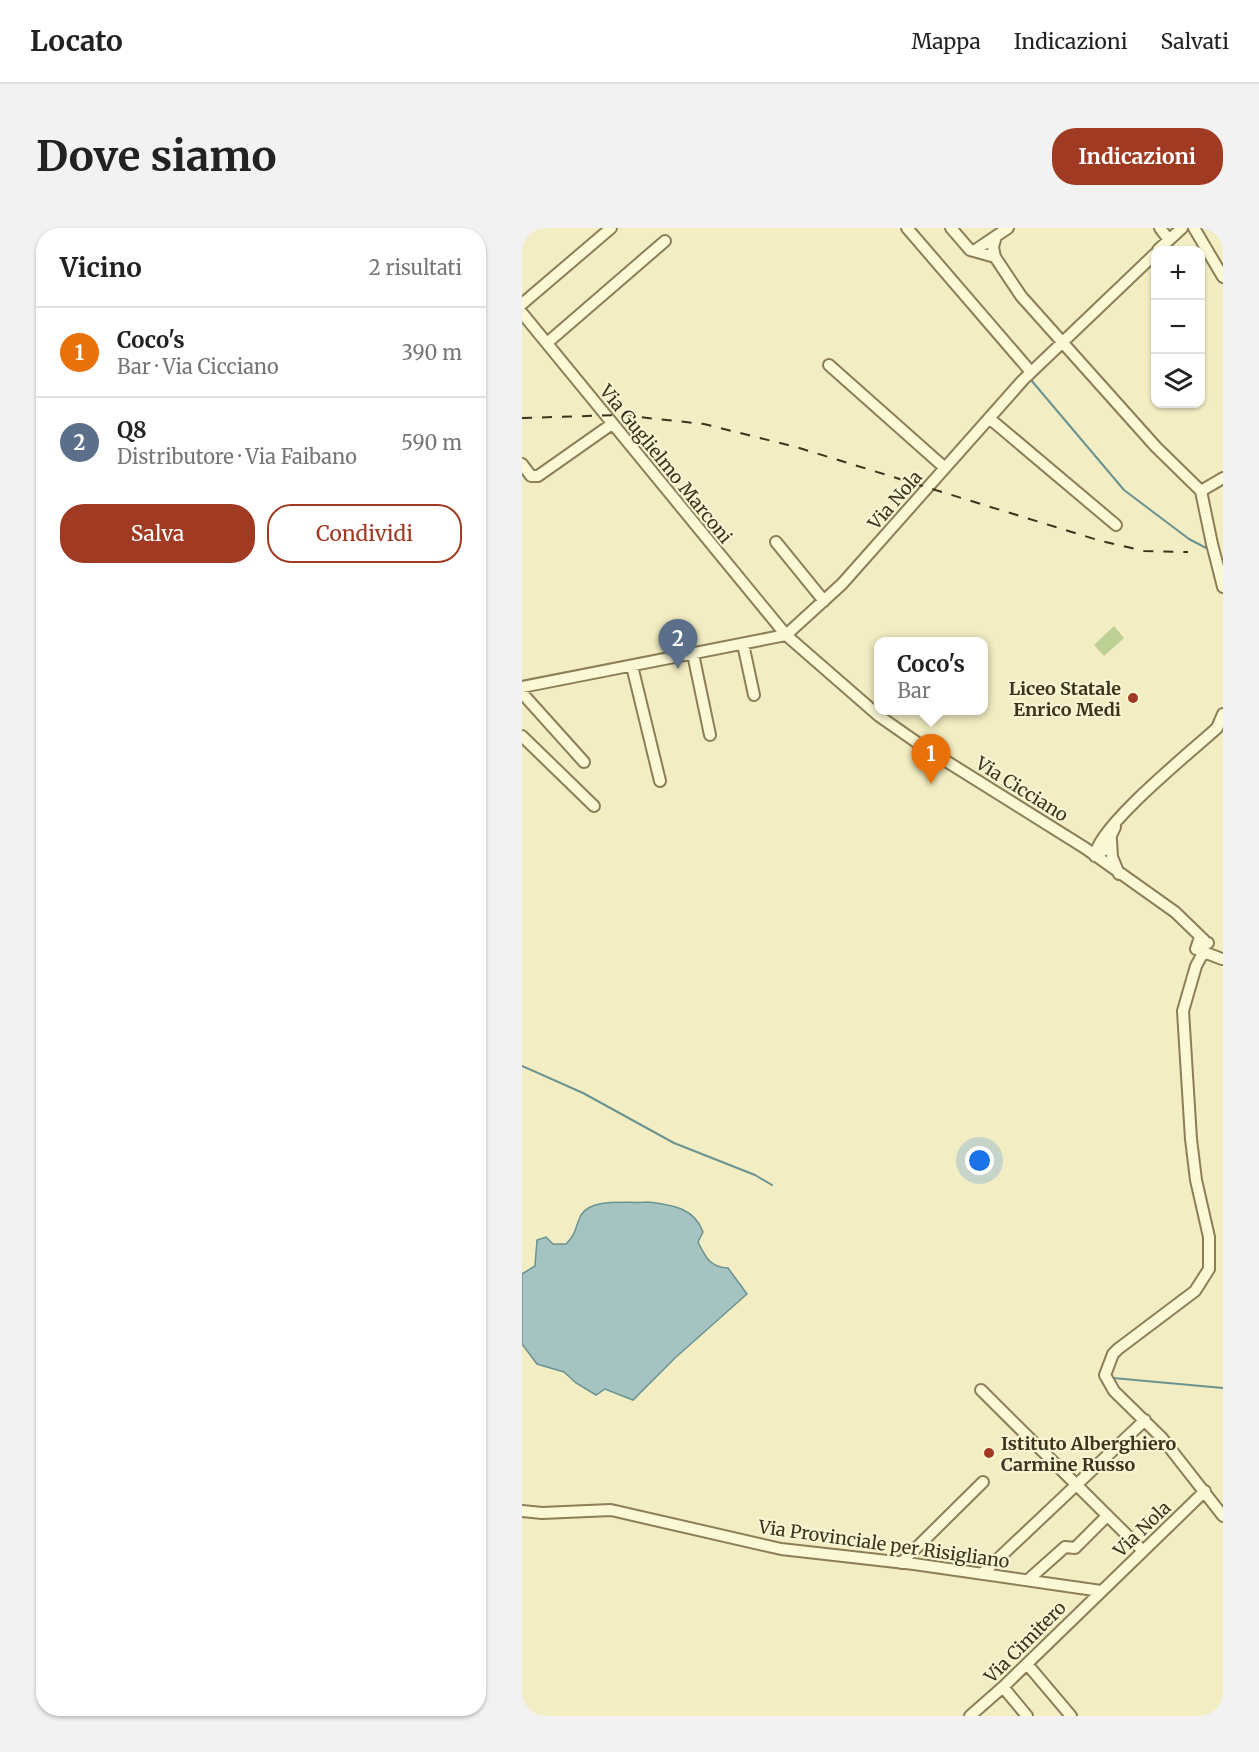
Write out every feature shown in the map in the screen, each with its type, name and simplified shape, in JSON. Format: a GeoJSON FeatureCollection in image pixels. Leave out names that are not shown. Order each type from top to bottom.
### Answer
{"type":"FeatureCollection","features":[{"type":"Feature","properties":{"kind":"street"},"geometry":{"type":"LineString","coordinates":[[522,304],[611,228]]}},
{"type":"Feature","properties":{"kind":"street"},"geometry":{"type":"LineString","coordinates":[[907,228],[1028,375]]}},
{"type":"Feature","properties":{"kind":"street"},"geometry":{"type":"LineString","coordinates":[[951,228],[966,248],[995,256]]}},
{"type":"Feature","properties":{"kind":"street"},"geometry":{"type":"LineString","coordinates":[[974,251],[1008,228]]}},
{"type":"Feature","properties":{"kind":"street"},"geometry":{"type":"LineString","coordinates":[[1160,228],[1169,240]]}},
{"type":"Feature","properties":{"kind":"street","name":"Via Nola"},"geometry":{"type":"LineString","coordinates":[[1163,246],[1182,228]]}},
{"type":"Feature","properties":{"kind":"street"},"geometry":{"type":"LineString","coordinates":[[1194,228],[1223,277]]}},
{"type":"Feature","properties":{"kind":"street"},"geometry":{"type":"LineString","coordinates":[[996,237],[993,247],[995,256],[1021,296],[1156,447],[1201,491],[1223,587]]}},
{"type":"Feature","properties":{"kind":"street"},"geometry":{"type":"LineString","coordinates":[[547,343],[666,241]]}},
{"type":"Feature","properties":{"kind":"street","name":"Via Nola"},"geometry":{"type":"LineString","coordinates":[[786,635],[824,601],[869,555],[1028,375],[1151,258]]}},
{"type":"Feature","properties":{"kind":"street","name":"Via Guglielmo Marconi"},"geometry":{"type":"LineString","coordinates":[[522,313],[786,635]]}},
{"type":"Feature","properties":{"kind":"street"},"geometry":{"type":"LineString","coordinates":[[829,365],[945,468]]}},
{"type":"Feature","properties":{"kind":"street"},"geometry":{"type":"LineString","coordinates":[[990,418],[1116,525]]}},
{"type":"Feature","properties":{"kind":"street"},"geometry":{"type":"LineString","coordinates":[[522,464],[531,476],[538,476],[612,424]]}},
{"type":"Feature","properties":{"kind":"street"},"geometry":{"type":"LineString","coordinates":[[1201,491],[1223,478]]}},
{"type":"Feature","properties":{"kind":"street"},"geometry":{"type":"LineString","coordinates":[[776,542],[824,601]]}},
{"type":"Feature","properties":{"kind":"street"},"geometry":{"type":"LineString","coordinates":[[522,687],[786,635]]}},
{"type":"Feature","properties":{"kind":"street","name":"Via Cicciano"},"geometry":{"type":"LineString","coordinates":[[786,635],[874,712]]}},
{"type":"Feature","properties":{"kind":"street"},"geometry":{"type":"LineString","coordinates":[[743,644],[754,695]]}},
{"type":"Feature","properties":{"kind":"street"},"geometry":{"type":"LineString","coordinates":[[693,654],[710,735]]}},
{"type":"Feature","properties":{"kind":"street"},"geometry":{"type":"LineString","coordinates":[[632,666],[660,781]]}},
{"type":"Feature","properties":{"kind":"street"},"geometry":{"type":"LineString","coordinates":[[522,693],[585,762]]}},
{"type":"Feature","properties":{"kind":"street"},"geometry":{"type":"LineString","coordinates":[[1095,856],[1104,850],[1107,837],[1121,815],[1217,728],[1223,714]]}},
{"type":"Feature","properties":{"kind":"street","name":"Via Cicciano"},"geometry":{"type":"LineString","coordinates":[[878,715],[1084,848],[1162,902],[1186,922],[1202,947]]}},
{"type":"Feature","properties":{"kind":"street"},"geometry":{"type":"LineString","coordinates":[[522,735],[594,806]]}},
{"type":"Feature","properties":{"kind":"street"},"geometry":{"type":"LineString","coordinates":[[1084,848],[1107,837]]}},
{"type":"Feature","properties":{"kind":"street"},"geometry":{"type":"LineString","coordinates":[[1107,837],[1120,875]]}},
{"type":"Feature","properties":{"kind":"street"},"geometry":{"type":"LineString","coordinates":[[1223,960],[1202,947],[1183,1011],[1191,1139],[1196,1180],[1209,1237],[1209,1269],[1195,1291],[1118,1348],[1113,1354],[1105,1375],[1114,1391],[1145,1420],[1223,1516]]}},
{"type":"Feature","properties":{"kind":"street"},"geometry":{"type":"LineString","coordinates":[[981,1390],[1142,1550]]}},
{"type":"Feature","properties":{"kind":"street"},"geometry":{"type":"LineString","coordinates":[[982,1574],[1145,1420]]}},
{"type":"Feature","properties":{"kind":"street"},"geometry":{"type":"LineString","coordinates":[[901,1563],[982,1482]]}},
{"type":"Feature","properties":{"kind":"street","name":"Via Nola"},"geometry":{"type":"LineString","coordinates":[[1101,1591],[1205,1491]]}},
{"type":"Feature","properties":{"kind":"street","name":"Via Provinciale per Risigliano"},"geometry":{"type":"LineString","coordinates":[[522,1511],[542,1513],[611,1510],[781,1549],[1101,1591]]}},
{"type":"Feature","properties":{"kind":"street"},"geometry":{"type":"LineString","coordinates":[[1028,1580],[1065,1547],[1076,1548],[1107,1516]]}},
{"type":"Feature","properties":{"kind":"street","name":"Via Cimitero"},"geometry":{"type":"LineString","coordinates":[[970,1716],[1003,1688],[1101,1591]]}},
{"type":"Feature","properties":{"kind":"street"},"geometry":{"type":"LineString","coordinates":[[1027,1664],[1071,1716]]}},
{"type":"Feature","properties":{"kind":"street"},"geometry":{"type":"LineString","coordinates":[[1003,1688],[1027,1716]]}},
{"type":"Feature","properties":{"kind":"green space"},"geometry":{"type":"Polygon","coordinates":[[[1114,626],[1124,638],[1104,656],[1094,645],[1114,626]]]}},
{"type":"Feature","properties":{"kind":"water"},"geometry":{"type":"Polygon","coordinates":[[[612,1202],[648,1202],[673,1206],[694,1217],[703,1232],[698,1242],[706,1257],[717,1266],[728,1268],[747,1294],[675,1358],[633,1400],[605,1389],[596,1395],[576,1383],[564,1372],[537,1364],[522,1344],[522,1274],[535,1266],[537,1240],[546,1237],[553,1244],[566,1244],[586,1209],[612,1202]]]}},
{"type":"Feature","properties":{"kind":"waterway"},"geometry":{"type":"LineString","coordinates":[[1031,380],[1124,490],[1189,539],[1210,550]]}},
{"type":"Feature","properties":{"kind":"waterway"},"geometry":{"type":"LineString","coordinates":[[522,1066],[583,1093],[674,1143],[755,1175],[772,1185]]}},
{"type":"Feature","properties":{"kind":"waterway"},"geometry":{"type":"LineString","coordinates":[[1113,1378],[1223,1388]]}},
{"type":"Feature","properties":{"kind":"railway"},"geometry":{"type":"LineString","coordinates":[[522,418],[620,415],[704,424],[796,447],[1101,541],[1144,551],[1188,552]]}},
{"type":"Feature","properties":{"kind":"place","name":"Q8"},"geometry":{"type":"Point","coordinates":[678,669]}},
{"type":"Feature","properties":{"kind":"place","name":"Liceo Statale Enrico Medi"},"geometry":{"type":"Point","coordinates":[1133,698]}},
{"type":"Feature","properties":{"kind":"place","name":"Coco's"},"geometry":{"type":"Point","coordinates":[931,784]}},
{"type":"Feature","properties":{"kind":"place","name":"Istituto Alberghiero Carmine Russo"},"geometry":{"type":"Point","coordinates":[989,1453]}}]}
